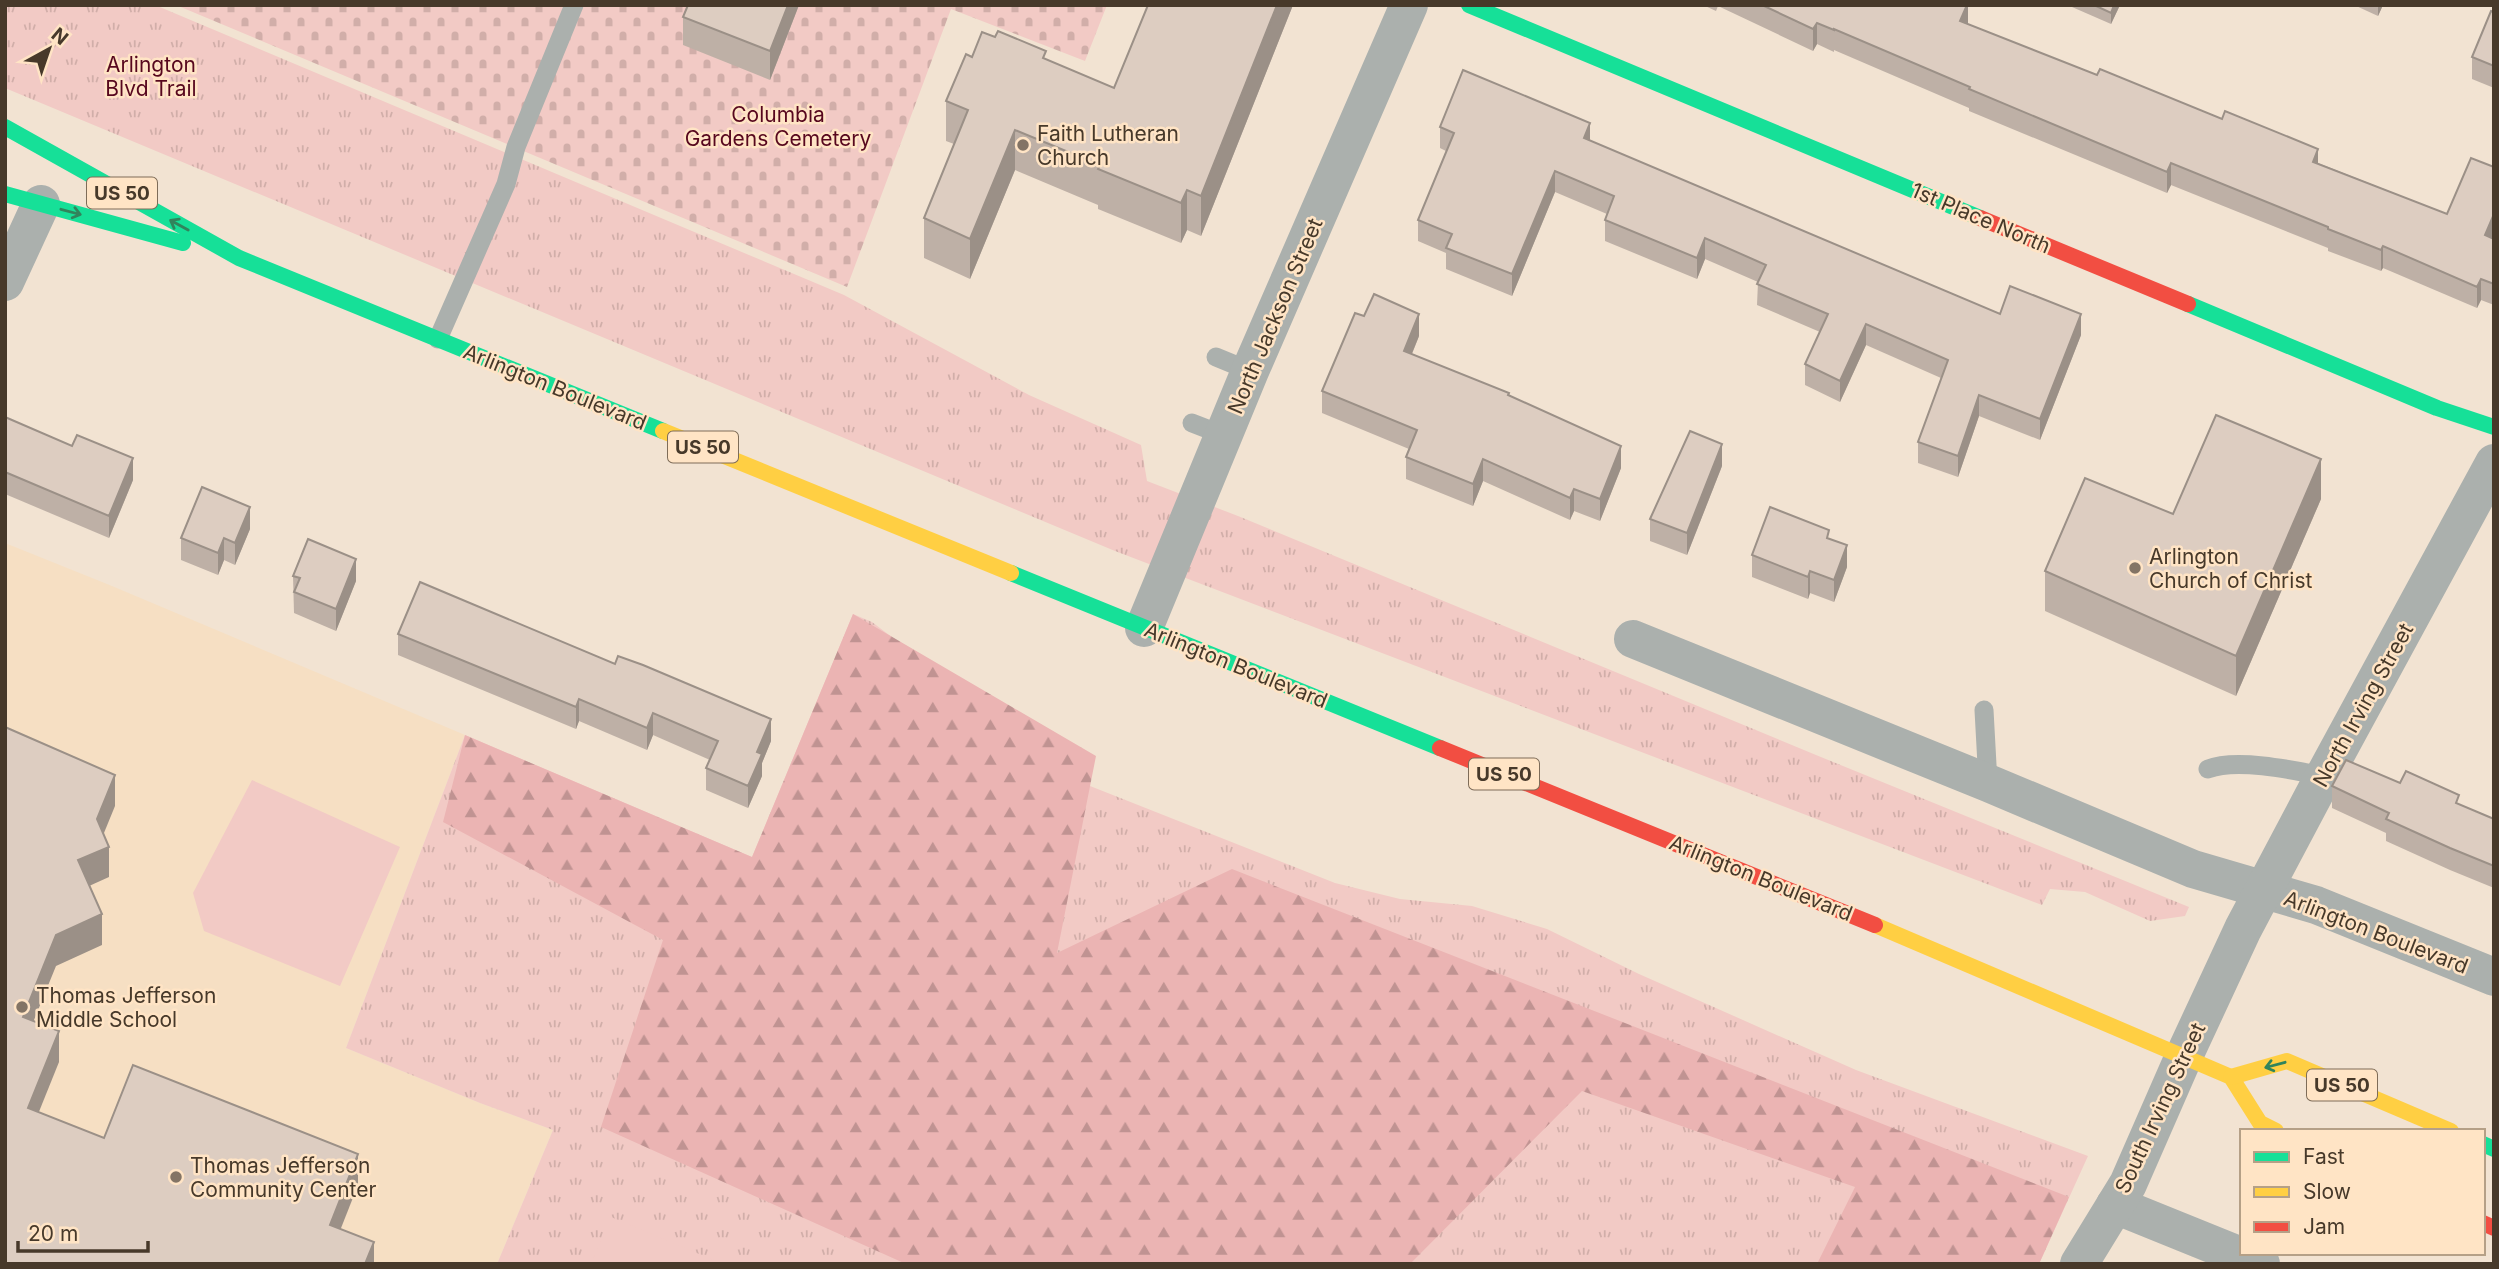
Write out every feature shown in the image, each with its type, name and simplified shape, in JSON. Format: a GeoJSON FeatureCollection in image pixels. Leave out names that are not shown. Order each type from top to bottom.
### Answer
{"type":"FeatureCollection","features":[{"type":"Feature","properties":{"kind":"main road","name":"1st Place North"},"geometry":{"type":"LineString","coordinates":[[1469,5],[2446,411],[2494,427]]}},
{"type":"Feature","properties":{"kind":"main road","name":"Arlington Boulevard"},"geometry":{"type":"LineString","coordinates":[[5,127],[239,258]]}},
{"type":"Feature","properties":{"kind":"main road","name":"Arlington Boulevard"},"geometry":{"type":"LineString","coordinates":[[23,199],[239,258],[1864,920],[2231,1077]]}},
{"type":"Feature","properties":{"kind":"main road","name":"US 50"},"geometry":{"type":"LineString","coordinates":[[2231,1077],[2287,1061],[2446,1129]]}},
{"type":"Feature","properties":{"kind":"main road"},"geometry":{"type":"LineString","coordinates":[[2231,1077],[2260,1124],[2271,1129]]}},
{"type":"Feature","properties":{"kind":"street","name":"North Jackson Street"},"geometry":{"type":"LineString","coordinates":[[1144,628],[1208,429],[1250,371],[1409,5]]}},
{"type":"Feature","properties":{"kind":"street","name":"Arlington Boulevard"},"geometry":{"type":"LineString","coordinates":[[5,282],[23,199]]}},
{"type":"Feature","properties":{"kind":"street","name":"North Irving Street"},"geometry":{"type":"LineString","coordinates":[[2235,947],[2323,776],[2494,463]]}},
{"type":"Feature","properties":{"kind":"street","name":"Arlington Boulevard"},"geometry":{"type":"LineString","coordinates":[[1633,639],[2193,869],[2316,905],[2494,977]]}},
{"type":"Feature","properties":{"kind":"street","name":"South Irving Street"},"geometry":{"type":"LineString","coordinates":[[2079,1264],[2128,1184],[2235,947]]}},
{"type":"Feature","properties":{"kind":"street"},"geometry":{"type":"LineString","coordinates":[[2115,1205],[2261,1264]]}},
{"type":"Feature","properties":{"kind":"lane"},"geometry":{"type":"LineString","coordinates":[[438,339],[506,184],[516,147],[574,5]]}},
{"type":"Feature","properties":{"kind":"lane"},"geometry":{"type":"LineString","coordinates":[[1216,357],[1250,371]]}},
{"type":"Feature","properties":{"kind":"lane"},"geometry":{"type":"LineString","coordinates":[[1984,710],[1987,783]]}},
{"type":"Feature","properties":{"kind":"lane"},"geometry":{"type":"LineString","coordinates":[[2208,769],[2221,764],[2288,769],[2323,776]]}},
{"type":"Feature","properties":{"kind":"shaded area"},"geometry":{"type":"Polygon","coordinates":[[[5,543],[465,735],[346,1048],[553,1130],[497,1264],[5,1264],[5,543]]]}},
{"type":"Feature","properties":{"kind":"green space","name":"Arlington Blvd Trail"},"geometry":{"type":"Polygon","coordinates":[[[5,5],[155,5],[844,295],[1029,395],[1141,445],[1147,481],[2189,907],[2185,916],[2150,921],[2085,892],[2050,889],[2042,905],[1115,551],[5,88],[5,5]]]}},
{"type":"Feature","properties":{"kind":"green space","name":"Columbia Gardens Cemetery"},"geometry":{"type":"Polygon","coordinates":[[[176,5],[1107,5],[1085,61],[951,9],[847,287],[176,5]]]}},
{"type":"Feature","properties":{"kind":"green space"},"geometry":{"type":"Polygon","coordinates":[[[853,614],[872,622],[1085,784],[1335,883],[1400,899],[1472,906],[1547,929],[1639,974],[1856,1070],[2088,1156],[2039,1264],[497,1264],[553,1130],[346,1048],[465,735],[752,857],[853,614]]]}},
{"type":"Feature","properties":{"kind":"green space"},"geometry":{"type":"Polygon","coordinates":[[[853,614],[1096,756],[1057,953],[1232,869],[2069,1197],[2039,1264],[1817,1264],[1855,1187],[1582,1091],[1410,1264],[906,1264],[601,1127],[663,940],[443,822],[465,735],[752,857],[853,614]]]}},
{"type":"Feature","properties":{"kind":"green space"},"geometry":{"type":"Polygon","coordinates":[[[252,780],[400,847],[340,986],[204,931],[193,893],[252,780]]]}},
{"type":"Feature","properties":{"kind":"green space"},"geometry":{"type":"Polygon","coordinates":[[[611,1217],[723,1264],[591,1264],[611,1217]]]}},
{"type":"Feature","properties":{"kind":"building"},"geometry":{"type":"Polygon","coordinates":[[[688,5],[788,5],[770,51],[683,17],[688,5]]]}},
{"type":"Feature","properties":{"kind":"building","name":"Faith Lutheran Church"},"geometry":{"type":"Polygon","coordinates":[[[1148,5],[1277,5],[1201,196],[1187,190],[1181,203],[1098,169],[1100,165],[1015,130],[970,239],[924,218],[968,110],[946,101],[966,54],[972,57],[982,32],[995,37],[998,31],[1046,51],[1043,58],[1114,88],[1148,5]]]}},
{"type":"Feature","properties":{"kind":"building"},"geometry":{"type":"Polygon","coordinates":[[[1762,5],[1967,5],[1960,21],[2097,75],[2100,69],[2222,119],[2225,111],[2318,149],[2313,162],[2447,214],[2471,158],[2494,167],[2494,214],[2485,235],[2494,239],[2494,284],[2481,279],[2477,287],[2383,246],[2381,250],[2171,163],[2167,172],[1834,29],[1817,23],[1813,29],[1762,5]]]}},
{"type":"Feature","properties":{"kind":"building"},"geometry":{"type":"Polygon","coordinates":[[[2094,5],[2114,5],[2111,13],[2094,5]]]}},
{"type":"Feature","properties":{"kind":"building"},"geometry":{"type":"Polygon","coordinates":[[[2491,11],[2494,12],[2494,66],[2472,57],[2491,11]]]}},
{"type":"Feature","properties":{"kind":"building"},"geometry":{"type":"Polygon","coordinates":[[[1463,70],[1590,123],[1584,138],[2000,314],[2010,286],[2081,314],[2040,419],[1979,395],[1958,456],[1918,442],[1948,360],[1866,324],[1840,381],[1805,364],[1828,314],[1757,284],[1766,265],[1705,238],[1697,258],[1605,220],[1614,196],[1555,171],[1512,274],[1446,248],[1452,234],[1418,220],[1454,133],[1440,127],[1463,70]]]}},
{"type":"Feature","properties":{"kind":"building"},"geometry":{"type":"Polygon","coordinates":[[[1374,294],[1419,314],[1404,351],[1509,393],[1508,395],[1621,446],[1600,499],[1574,489],[1570,498],[1483,459],[1473,484],[1406,457],[1417,430],[1322,391],[1355,313],[1364,316],[1374,294]]]}},
{"type":"Feature","properties":{"kind":"building","name":"Arlington Church of Christ"},"geometry":{"type":"Polygon","coordinates":[[[2216,415],[2321,459],[2236,656],[2045,571],[2085,478],[2173,514],[2216,415]]]}},
{"type":"Feature","properties":{"kind":"building"},"geometry":{"type":"Polygon","coordinates":[[[5,417],[72,446],[77,435],[133,458],[109,516],[5,472],[5,417]]]}},
{"type":"Feature","properties":{"kind":"building"},"geometry":{"type":"Polygon","coordinates":[[[1690,431],[1722,444],[1687,533],[1650,519],[1690,431]]]}},
{"type":"Feature","properties":{"kind":"building"},"geometry":{"type":"Polygon","coordinates":[[[202,487],[250,507],[235,543],[224,538],[218,553],[181,538],[202,487]]]}},
{"type":"Feature","properties":{"kind":"building"},"geometry":{"type":"Polygon","coordinates":[[[1770,507],[1829,530],[1827,538],[1847,545],[1834,580],[1810,571],[1808,577],[1752,555],[1770,507]]]}},
{"type":"Feature","properties":{"kind":"building"},"geometry":{"type":"Polygon","coordinates":[[[308,539],[356,559],[336,609],[294,592],[300,578],[293,576],[308,539]]]}},
{"type":"Feature","properties":{"kind":"building"},"geometry":{"type":"Polygon","coordinates":[[[420,582],[615,664],[618,656],[771,719],[757,752],[762,754],[748,786],[706,768],[718,741],[653,713],[647,728],[579,699],[576,707],[398,634],[420,582]]]}},
{"type":"Feature","properties":{"kind":"building"},"geometry":{"type":"Polygon","coordinates":[[[5,727],[115,775],[97,819],[109,847],[78,860],[102,914],[56,935],[23,1017],[59,1031],[28,1108],[104,1138],[133,1065],[358,1154],[330,1225],[374,1242],[365,1264],[5,1264],[5,727]]]}},
{"type":"Feature","properties":{"kind":"building"},"geometry":{"type":"Polygon","coordinates":[[[2346,760],[2400,783],[2406,771],[2459,795],[2456,803],[2494,819],[2494,866],[2386,819],[2389,813],[2332,786],[2346,760]]]}},
{"type":"Feature","properties":{"kind":"traffic: fast"},"geometry":{"type":"LineString","coordinates":[[1469,5],[1980,218]]}},
{"type":"Feature","properties":{"kind":"traffic: fast"},"geometry":{"type":"LineString","coordinates":[[5,127],[239,258],[663,431]]}},
{"type":"Feature","properties":{"kind":"traffic: fast"},"geometry":{"type":"LineString","coordinates":[[5,194],[183,243]]}},
{"type":"Feature","properties":{"kind":"traffic: fast"},"geometry":{"type":"LineString","coordinates":[[2188,304],[2437,408],[2494,427]]}},
{"type":"Feature","properties":{"kind":"traffic: fast"},"geometry":{"type":"LineString","coordinates":[[1011,573],[1440,748]]}},
{"type":"Feature","properties":{"kind":"traffic: fast"},"geometry":{"type":"LineString","coordinates":[[2485,1145],[2494,1149]]}},
{"type":"Feature","properties":{"kind":"traffic: slow"},"geometry":{"type":"LineString","coordinates":[[663,431],[1011,573]]}},
{"type":"Feature","properties":{"kind":"traffic: slow"},"geometry":{"type":"LineString","coordinates":[[1875,925],[2231,1077],[2260,1123],[2272,1129]]}},
{"type":"Feature","properties":{"kind":"traffic: slow"},"geometry":{"type":"LineString","coordinates":[[2231,1077],[2287,1061],[2446,1129]]}},
{"type":"Feature","properties":{"kind":"traffic: jam"},"geometry":{"type":"LineString","coordinates":[[1980,218],[2188,304]]}},
{"type":"Feature","properties":{"kind":"traffic: jam"},"geometry":{"type":"LineString","coordinates":[[1440,748],[1875,925]]}},
{"type":"Feature","properties":{"kind":"traffic: jam"},"geometry":{"type":"LineString","coordinates":[[2485,1224],[2494,1228]]}},
{"type":"Feature","properties":{"kind":"place","name":"Faith Lutheran Church"},"geometry":{"type":"Point","coordinates":[1023,145]}},
{"type":"Feature","properties":{"kind":"place","name":"Arlington Church of Christ"},"geometry":{"type":"Point","coordinates":[2135,568]}},
{"type":"Feature","properties":{"kind":"place","name":"Thomas Jefferson Middle School"},"geometry":{"type":"Point","coordinates":[22,1007]}},
{"type":"Feature","properties":{"kind":"place","name":"Thomas Jefferson Community Center"},"geometry":{"type":"Point","coordinates":[176,1177]}}]}
